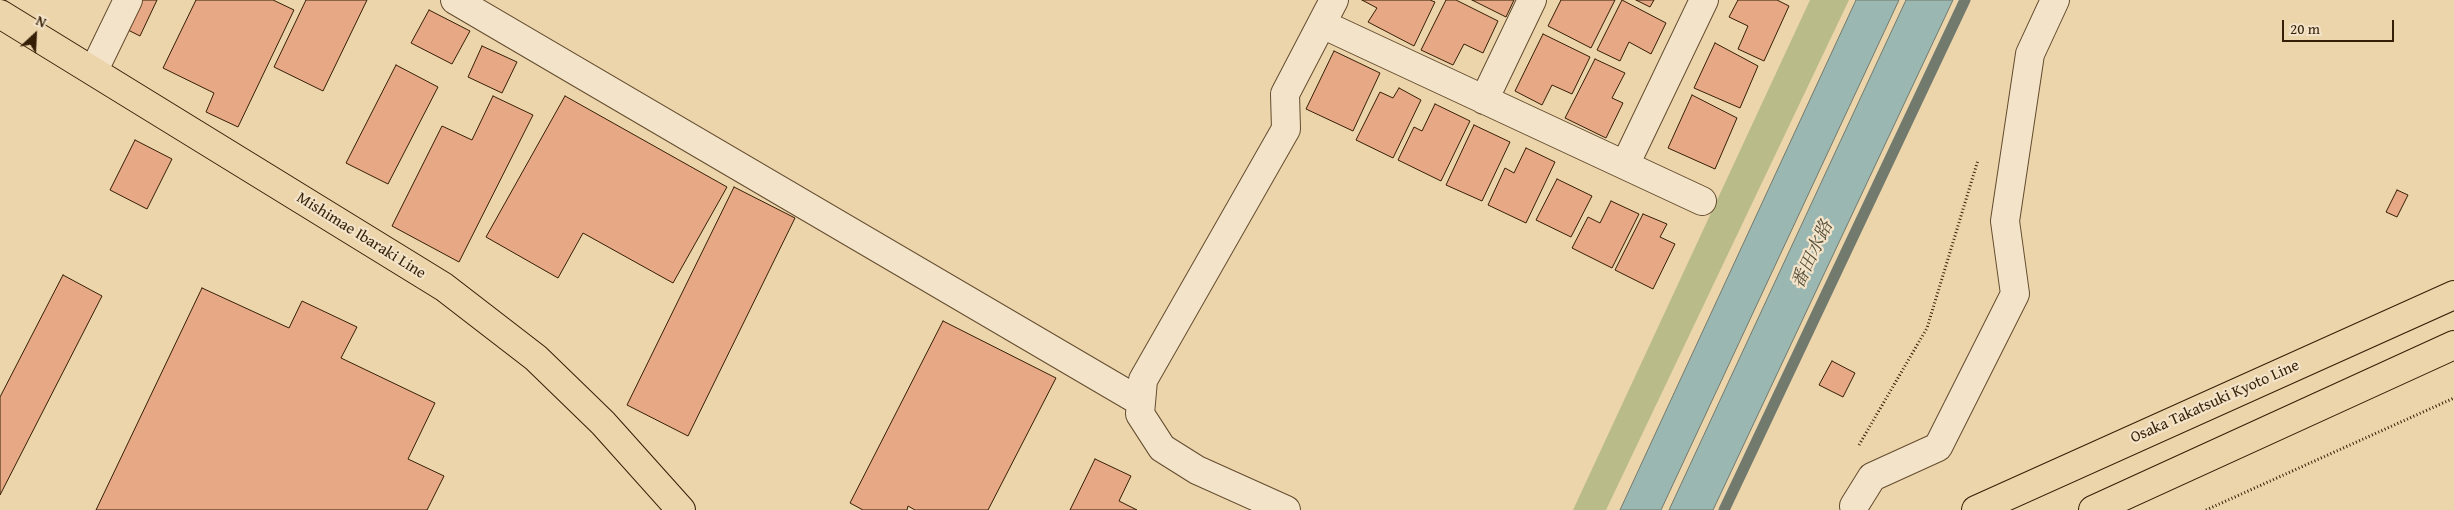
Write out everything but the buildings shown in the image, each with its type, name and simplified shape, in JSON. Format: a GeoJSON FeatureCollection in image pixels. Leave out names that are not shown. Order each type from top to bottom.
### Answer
{"type":"FeatureCollection","features":[{"type":"Feature","properties":{"kind":"main road","name":"Mishimae Ibaraki Line"},"geometry":{"type":"LineString","coordinates":[[0,14],[94,70],[444,287],[536,358],[604,423],[681,510]]}},
{"type":"Feature","properties":{"kind":"main road","name":"Osaka Takatsuki Kyoto Line"},"geometry":{"type":"LineString","coordinates":[[1976,510],[2454,295]]}},
{"type":"Feature","properties":{"kind":"main road"},"geometry":{"type":"LineString","coordinates":[[2093,510],[2454,345]]}},
{"type":"Feature","properties":{"kind":"street"},"geometry":{"type":"LineString","coordinates":[[94,70],[128,0]]}},
{"type":"Feature","properties":{"kind":"street"},"geometry":{"type":"LineString","coordinates":[[455,0],[1141,402]]}},
{"type":"Feature","properties":{"kind":"street"},"geometry":{"type":"LineString","coordinates":[[1286,510],[1197,470],[1162,448],[1140,414],[1143,380],[1286,129],[1285,94],[1334,0]]}},
{"type":"Feature","properties":{"kind":"street"},"geometry":{"type":"LineString","coordinates":[[1484,100],[1532,0]]}},
{"type":"Feature","properties":{"kind":"street"},"geometry":{"type":"LineString","coordinates":[[1625,165],[1704,0]]}},
{"type":"Feature","properties":{"kind":"street"},"geometry":{"type":"LineString","coordinates":[[1854,506],[1872,477],[1938,448],[2015,294],[2005,221],[2030,54],[2055,0]]}},
{"type":"Feature","properties":{"kind":"street"},"geometry":{"type":"LineString","coordinates":[[1322,24],[1702,201]]}},
{"type":"Feature","properties":{"kind":"path"},"geometry":{"type":"LineString","coordinates":[[1855,452],[1927,328],[1980,155]]}},
{"type":"Feature","properties":{"kind":"path"},"geometry":{"type":"LineString","coordinates":[[2206,510],[2454,398]]}},
{"type":"Feature","properties":{"kind":"green space"},"geometry":{"type":"Polygon","coordinates":[[[1810,0],[1849,0],[1606,510],[1573,510],[1810,0]]]}},
{"type":"Feature","properties":{"kind":"water"},"geometry":{"type":"Polygon","coordinates":[[[1856,0],[1899,0],[1661,510],[1620,510],[1856,0]]]}},
{"type":"Feature","properties":{"kind":"water","name":"番田水路"},"geometry":{"type":"Polygon","coordinates":[[[1906,0],[1953,0],[1713,510],[1669,510],[1906,0]]]}},
{"type":"Feature","properties":{"kind":"waterway"},"geometry":{"type":"LineString","coordinates":[[1724,510],[1965,0]]}}]}
